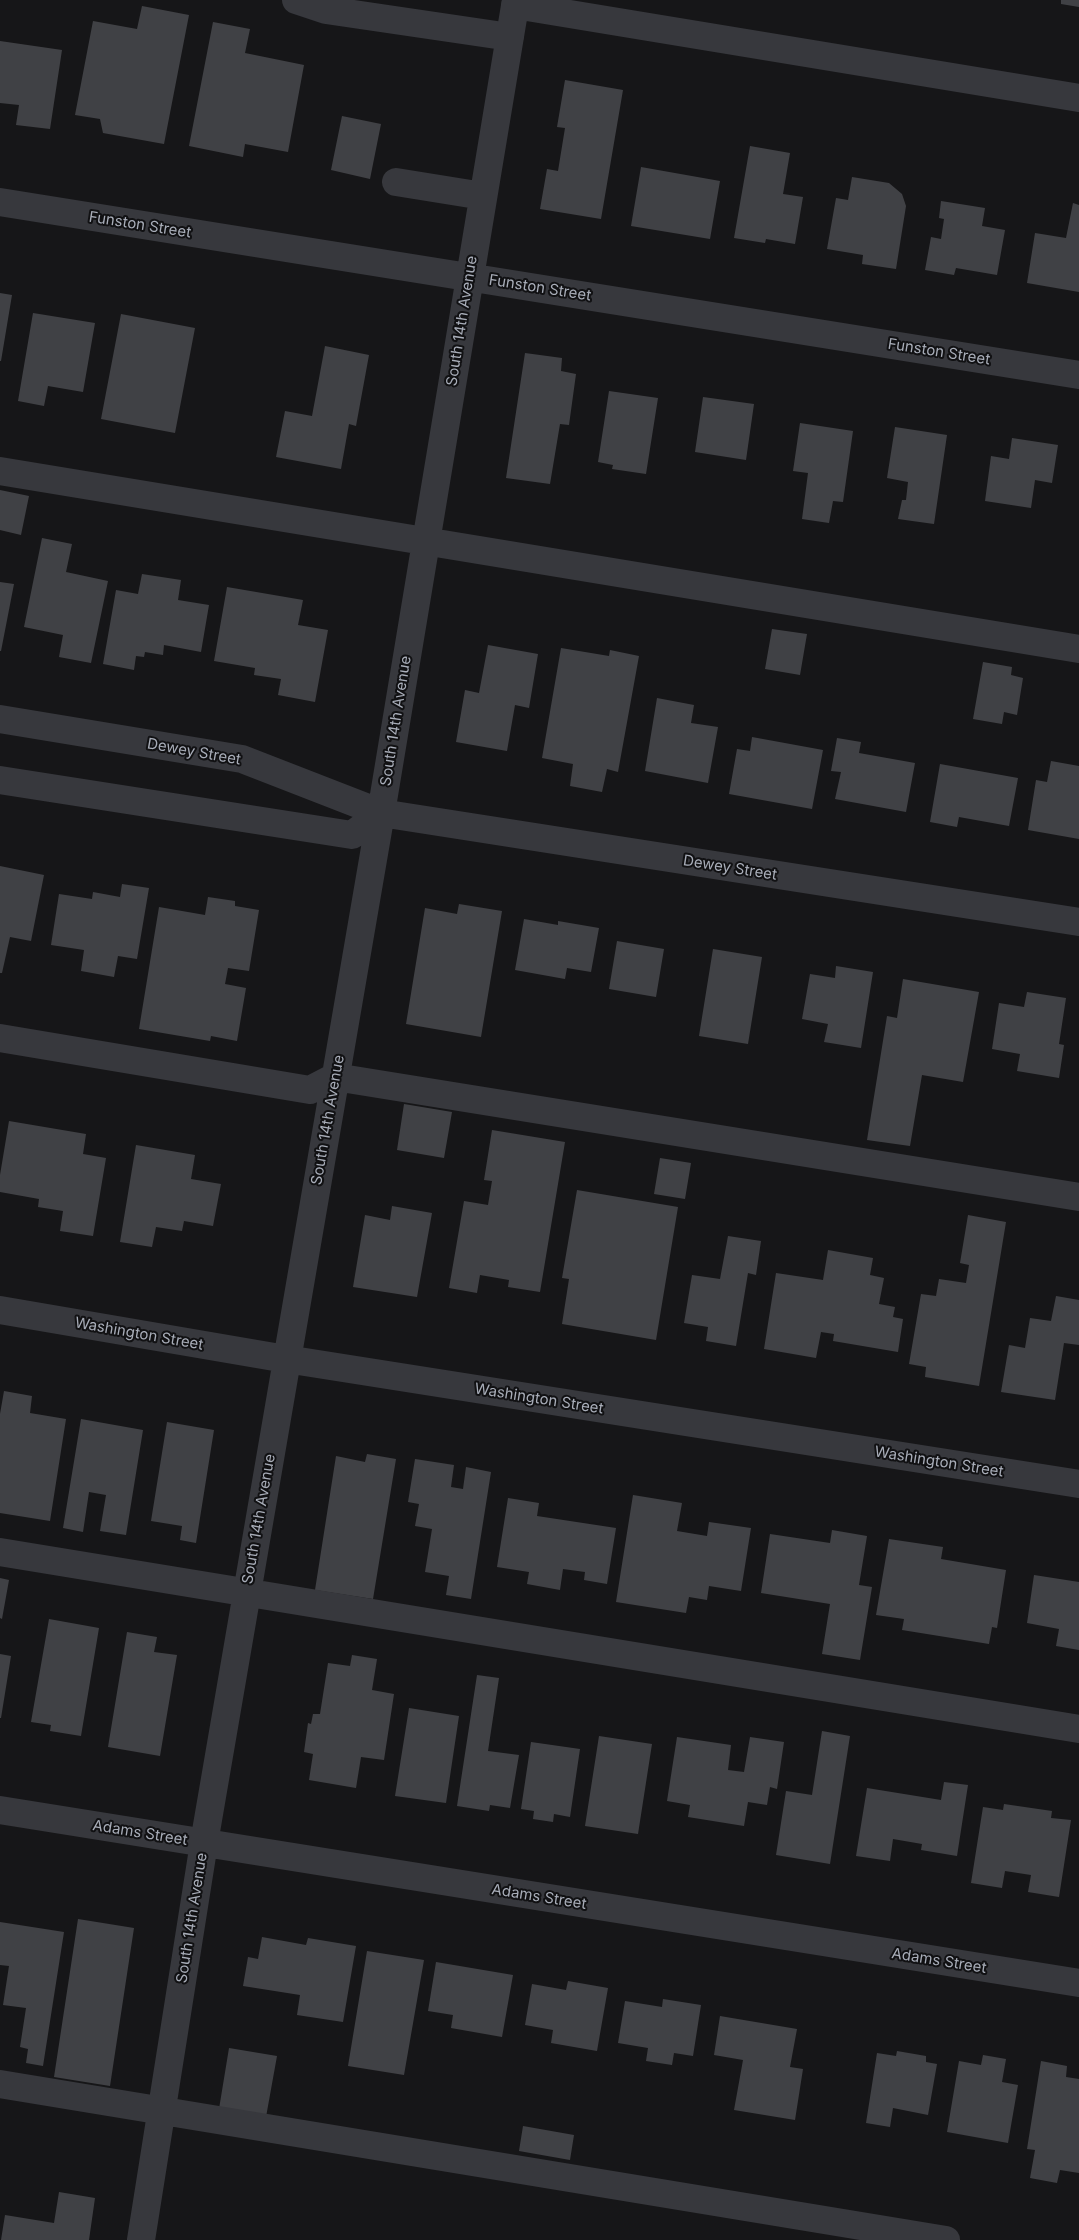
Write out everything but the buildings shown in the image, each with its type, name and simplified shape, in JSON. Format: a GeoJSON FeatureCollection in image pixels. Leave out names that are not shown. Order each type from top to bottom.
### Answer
{"type":"FeatureCollection","features":[{"type":"Feature","properties":{"kind":"street"},"geometry":{"type":"LineString","coordinates":[[296,0],[326,10],[510,37]]}},
{"type":"Feature","properties":{"kind":"street"},"geometry":{"type":"LineString","coordinates":[[516,2],[1079,98]]}},
{"type":"Feature","properties":{"kind":"street","name":"South 14th Avenue"},"geometry":{"type":"LineString","coordinates":[[141,2240],[204,1843],[381,813],[516,2]]}},
{"type":"Feature","properties":{"kind":"street"},"geometry":{"type":"LineString","coordinates":[[396,182],[483,196]]}},
{"type":"Feature","properties":{"kind":"street","name":"Funston Street"},"geometry":{"type":"LineString","coordinates":[[0,202],[1079,375]]}},
{"type":"Feature","properties":{"kind":"street"},"geometry":{"type":"LineString","coordinates":[[0,471],[1079,649]]}},
{"type":"Feature","properties":{"kind":"street","name":"Dewey Street"},"geometry":{"type":"LineString","coordinates":[[0,719],[242,759],[381,813],[1079,922]]}},
{"type":"Feature","properties":{"kind":"street"},"geometry":{"type":"LineString","coordinates":[[0,780],[352,835],[381,813]]}},
{"type":"Feature","properties":{"kind":"street"},"geometry":{"type":"LineString","coordinates":[[0,1038],[310,1090],[335,1077],[1079,1197]]}},
{"type":"Feature","properties":{"kind":"street","name":"Washington Street"},"geometry":{"type":"LineString","coordinates":[[0,1310],[286,1359],[1079,1484]]}},
{"type":"Feature","properties":{"kind":"street"},"geometry":{"type":"LineString","coordinates":[[0,1552],[1079,1729]]}},
{"type":"Feature","properties":{"kind":"street","name":"Adams Street"},"geometry":{"type":"LineString","coordinates":[[0,1810],[1079,1983]]}},
{"type":"Feature","properties":{"kind":"street"},"geometry":{"type":"LineString","coordinates":[[0,2084],[946,2240]]}}]}
